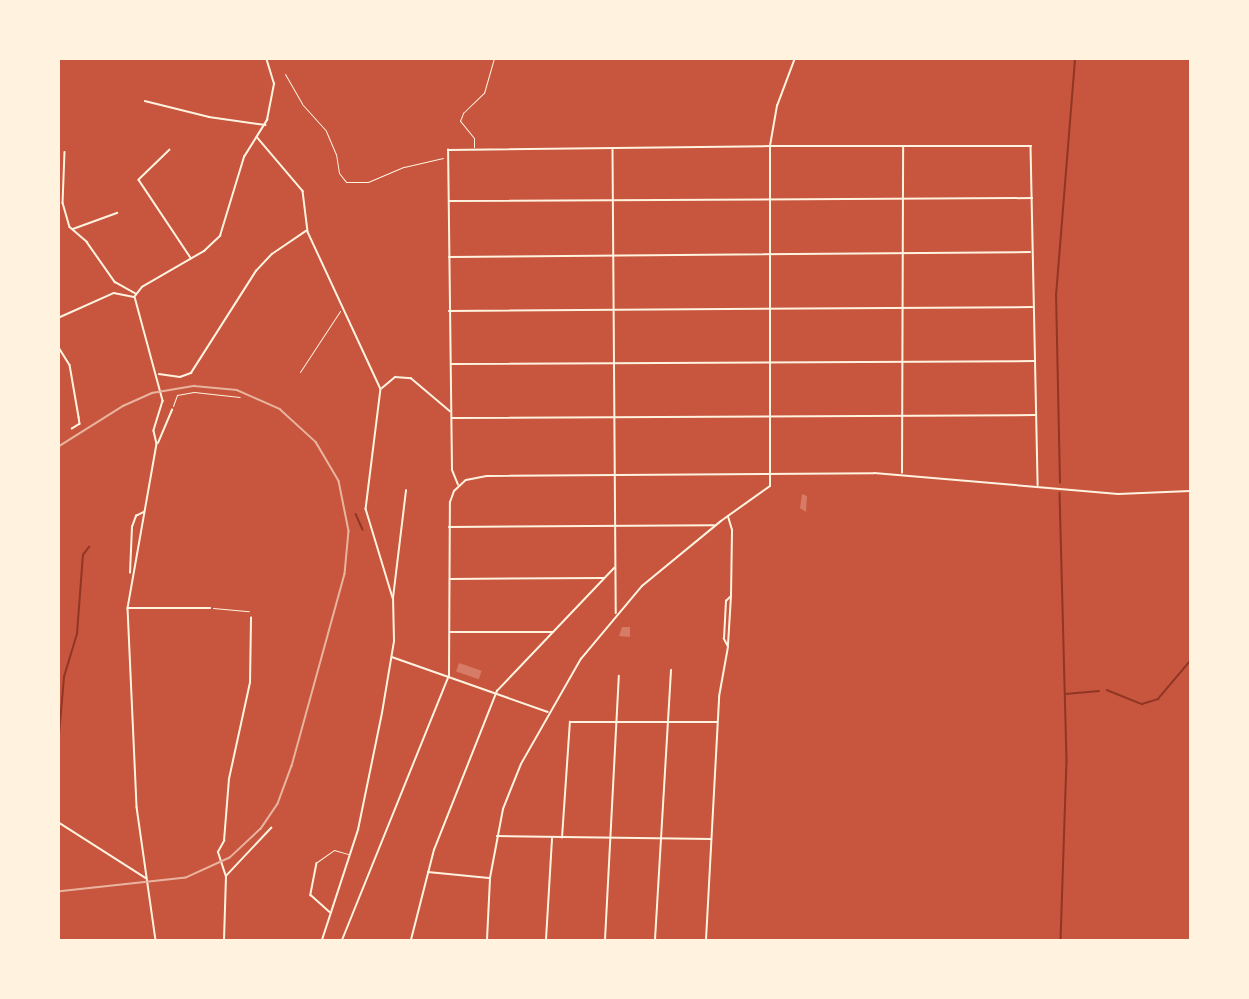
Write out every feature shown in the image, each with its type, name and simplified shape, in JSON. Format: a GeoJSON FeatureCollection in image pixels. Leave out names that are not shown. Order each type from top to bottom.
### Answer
{"type":"FeatureCollection","features":[{"type":"Feature","properties":{"kind":"street"},"geometry":{"type":"LineString","coordinates":[[135,293],[178,265],[192,259],[220,236],[244,157],[265,125],[274,84],[266,58]]}},
{"type":"Feature","properties":{"kind":"street"},"geometry":{"type":"LineString","coordinates":[[487,940],[490,878],[496,836],[511,786],[549,712],[581,659],[616,614],[642,586],[715,525],[769,488],[772,415],[770,146],[777,106],[795,58]]}},
{"type":"Feature","properties":{"kind":"street"},"geometry":{"type":"LineString","coordinates":[[145,101],[209,117],[265,125]]}},
{"type":"Feature","properties":{"kind":"street"},"geometry":{"type":"LineString","coordinates":[[257,137],[303,191],[308,232],[381,389],[366,515],[393,598],[396,627],[366,794],[350,854],[322,940]]}},
{"type":"Feature","properties":{"kind":"street"},"geometry":{"type":"LineString","coordinates":[[458,486],[452,470],[450,412],[447,152],[474,148],[1031,146],[1036,245],[1031,252],[1038,486]]}},
{"type":"Feature","properties":{"kind":"street"},"geometry":{"type":"LineString","coordinates":[[902,473],[903,147]]}},
{"type":"Feature","properties":{"kind":"street"},"geometry":{"type":"LineString","coordinates":[[613,148],[616,614]]}},
{"type":"Feature","properties":{"kind":"street"},"geometry":{"type":"LineString","coordinates":[[170,150],[157,167],[140,178],[192,259]]}},
{"type":"Feature","properties":{"kind":"street"},"geometry":{"type":"LineString","coordinates":[[65,152],[63,203],[73,230],[87,242],[115,282],[135,293]]}},
{"type":"Feature","properties":{"kind":"street"},"geometry":{"type":"LineString","coordinates":[[448,201],[1032,198]]}},
{"type":"Feature","properties":{"kind":"street"},"geometry":{"type":"LineString","coordinates":[[73,230],[117,213]]}},
{"type":"Feature","properties":{"kind":"street"},"geometry":{"type":"LineString","coordinates":[[159,374],[180,377],[192,373],[256,271],[302,231],[308,232]]}},
{"type":"Feature","properties":{"kind":"street"},"geometry":{"type":"LineString","coordinates":[[448,257],[1031,252]]}},
{"type":"Feature","properties":{"kind":"street"},"geometry":{"type":"LineString","coordinates":[[58,318],[114,292],[135,297]]}},
{"type":"Feature","properties":{"kind":"street"},"geometry":{"type":"LineString","coordinates":[[135,293],[159,374],[163,401],[154,431],[157,444],[131,577],[128,608],[137,807],[156,940]]}},
{"type":"Feature","properties":{"kind":"street"},"geometry":{"type":"LineString","coordinates":[[449,311],[1033,307]]}},
{"type":"Feature","properties":{"kind":"street"},"geometry":{"type":"LineString","coordinates":[[58,346],[70,365],[79,417],[80,424],[72,429]]}},
{"type":"Feature","properties":{"kind":"street"},"geometry":{"type":"LineString","coordinates":[[450,364],[1035,361]]}},
{"type":"Feature","properties":{"kind":"street"},"geometry":{"type":"LineString","coordinates":[[381,389],[395,377],[411,378],[450,412]]}},
{"type":"Feature","properties":{"kind":"street"},"geometry":{"type":"LineString","coordinates":[[157,444],[164,436],[172,410]]}},
{"type":"Feature","properties":{"kind":"street"},"geometry":{"type":"LineString","coordinates":[[451,418],[1035,415]]}},
{"type":"Feature","properties":{"kind":"street"},"geometry":{"type":"LineString","coordinates":[[342,940],[449,675],[450,502],[458,486],[480,477],[902,473],[1130,495],[1191,491]]}},
{"type":"Feature","properties":{"kind":"street"},"geometry":{"type":"LineString","coordinates":[[393,598],[406,491]]}},
{"type":"Feature","properties":{"kind":"street"},"geometry":{"type":"LineString","coordinates":[[131,577],[129,541],[132,527],[136,516],[145,512]]}},
{"type":"Feature","properties":{"kind":"street"},"geometry":{"type":"LineString","coordinates":[[706,940],[718,722],[723,662],[728,646],[731,596],[732,530],[727,516]]}},
{"type":"Feature","properties":{"kind":"street"},"geometry":{"type":"LineString","coordinates":[[449,527],[715,525]]}},
{"type":"Feature","properties":{"kind":"street"},"geometry":{"type":"LineString","coordinates":[[132,527],[141,529]]}},
{"type":"Feature","properties":{"kind":"street"},"geometry":{"type":"LineString","coordinates":[[129,541],[138,542]]}},
{"type":"Feature","properties":{"kind":"street"},"geometry":{"type":"LineString","coordinates":[[411,940],[427,872],[497,692],[615,567]]}},
{"type":"Feature","properties":{"kind":"street"},"geometry":{"type":"LineString","coordinates":[[449,579],[604,578]]}},
{"type":"Feature","properties":{"kind":"street"},"geometry":{"type":"LineString","coordinates":[[728,646],[724,639],[726,601],[731,596]]}},
{"type":"Feature","properties":{"kind":"street"},"geometry":{"type":"LineString","coordinates":[[128,608],[210,608]]}},
{"type":"Feature","properties":{"kind":"street"},"geometry":{"type":"LineString","coordinates":[[224,940],[225,875],[218,856],[224,841],[229,779],[250,683],[251,618]]}},
{"type":"Feature","properties":{"kind":"street"},"geometry":{"type":"LineString","coordinates":[[449,632],[553,632]]}},
{"type":"Feature","properties":{"kind":"street"},"geometry":{"type":"LineString","coordinates":[[392,657],[449,675],[549,712]]}},
{"type":"Feature","properties":{"kind":"street"},"geometry":{"type":"LineString","coordinates":[[655,940],[671,670]]}},
{"type":"Feature","properties":{"kind":"street"},"geometry":{"type":"LineString","coordinates":[[605,940],[619,676]]}},
{"type":"Feature","properties":{"kind":"street"},"geometry":{"type":"LineString","coordinates":[[562,838],[569,723],[718,722]]}},
{"type":"Feature","properties":{"kind":"street"},"geometry":{"type":"LineString","coordinates":[[58,822],[146,879]]}},
{"type":"Feature","properties":{"kind":"street"},"geometry":{"type":"LineString","coordinates":[[225,875],[260,843],[271,828]]}},
{"type":"Feature","properties":{"kind":"street"},"geometry":{"type":"LineString","coordinates":[[496,836],[712,839]]}},
{"type":"Feature","properties":{"kind":"street"},"geometry":{"type":"LineString","coordinates":[[546,940],[552,838]]}},
{"type":"Feature","properties":{"kind":"street"},"geometry":{"type":"LineString","coordinates":[[317,862],[311,895],[331,912]]}},
{"type":"Feature","properties":{"kind":"street"},"geometry":{"type":"LineString","coordinates":[[427,872],[490,878]]}},
{"type":"Feature","properties":{"kind":"lane"},"geometry":{"type":"LineString","coordinates":[[317,862],[334,850],[350,854]]}},
{"type":"Feature","properties":{"kind":"path"},"geometry":{"type":"LineString","coordinates":[[474,148],[474,138],[460,121],[463,113],[483,93],[494,58]]}},
{"type":"Feature","properties":{"kind":"path"},"geometry":{"type":"LineString","coordinates":[[285,74],[302,104],[326,131],[336,154],[339,173],[346,182],[368,182],[404,166],[447,156]]}},
{"type":"Feature","properties":{"kind":"path"},"geometry":{"type":"LineString","coordinates":[[300,372],[343,307]]}},
{"type":"Feature","properties":{"kind":"path"},"geometry":{"type":"LineString","coordinates":[[172,410],[180,394],[201,391],[240,397]]}},
{"type":"Feature","properties":{"kind":"path"},"geometry":{"type":"LineString","coordinates":[[210,608],[249,612]]}},
{"type":"Feature","properties":{"kind":"building"},"geometry":{"type":"Polygon","coordinates":[[[802,494],[807,496],[806,512],[800,508],[802,494]]]}},
{"type":"Feature","properties":{"kind":"building"},"geometry":{"type":"Polygon","coordinates":[[[622,627],[630,627],[630,637],[619,636],[622,627]]]}},
{"type":"Feature","properties":{"kind":"building"},"geometry":{"type":"Polygon","coordinates":[[[459,663],[482,671],[479,679],[456,672],[459,663]]]}},
{"type":"Feature","properties":{"kind":"waterway"},"geometry":{"type":"LineString","coordinates":[[1060,483],[1056,296],[1075,58]]}},
{"type":"Feature","properties":{"kind":"waterway"},"geometry":{"type":"LineString","coordinates":[[1060,493],[1067,760],[1061,940]]}},
{"type":"Feature","properties":{"kind":"waterway"},"geometry":{"type":"LineString","coordinates":[[356,514],[363,530]]}},
{"type":"Feature","properties":{"kind":"waterway"},"geometry":{"type":"LineString","coordinates":[[58,746],[64,677],[77,634],[83,555],[89,547]]}},
{"type":"Feature","properties":{"kind":"waterway"},"geometry":{"type":"LineString","coordinates":[[1107,690],[1142,704],[1158,699],[1190,661]]}},
{"type":"Feature","properties":{"kind":"waterway"},"geometry":{"type":"LineString","coordinates":[[1065,694],[1099,691]]}},
{"type":"Feature","properties":{"kind":"railway"},"geometry":{"type":"LineString","coordinates":[[58,447],[123,406],[152,393],[194,386],[237,390],[280,409],[316,442],[339,481],[349,531],[345,574],[292,766],[278,804],[261,829],[230,858],[186,878],[58,892]]}}]}
